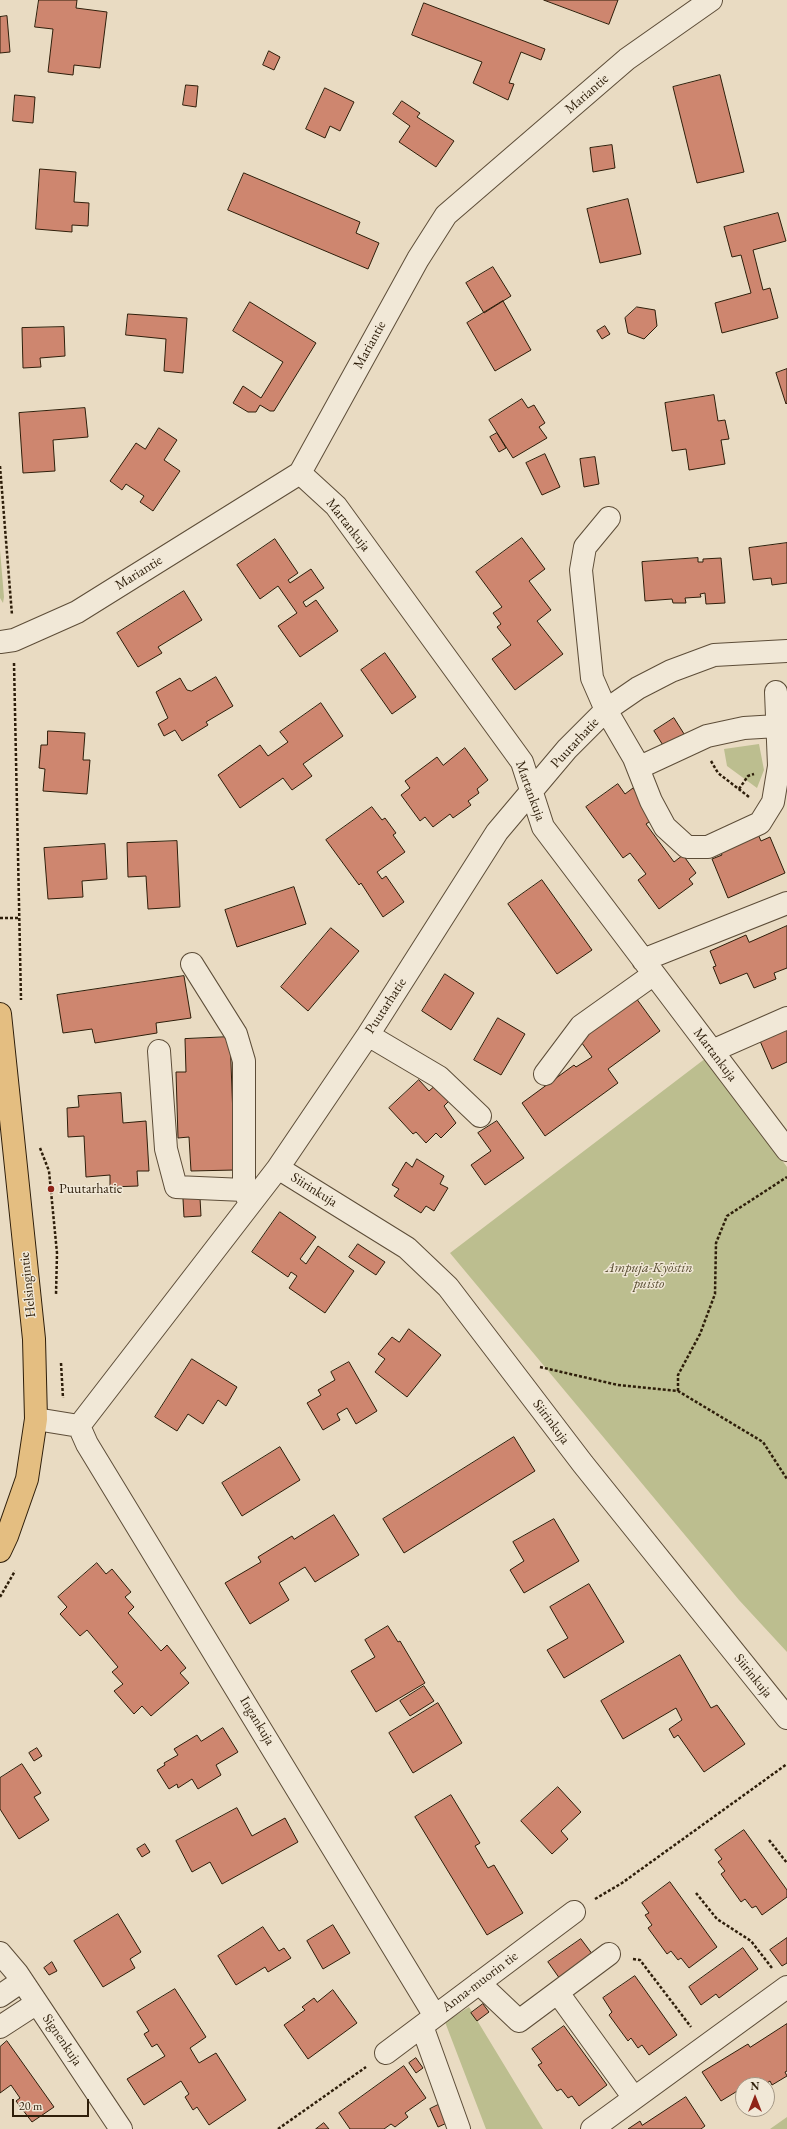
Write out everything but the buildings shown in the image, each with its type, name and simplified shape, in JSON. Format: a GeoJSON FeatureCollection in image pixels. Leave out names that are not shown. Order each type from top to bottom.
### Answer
{"type":"FeatureCollection","features":[{"type":"Feature","properties":{"kind":"main road","name":"Helsingintie"},"geometry":{"type":"LineString","coordinates":[[0,1014],[34,1339],[36,1419],[27,1478],[8,1536],[0,1551]]}},
{"type":"Feature","properties":{"kind":"street","name":"Mariantie"},"geometry":{"type":"LineString","coordinates":[[7,641],[77,612],[300,473],[418,259],[446,215],[627,59],[711,0]]}},
{"type":"Feature","properties":{"kind":"street","name":"Martankuja"},"geometry":{"type":"LineString","coordinates":[[300,473],[336,506],[517,755],[522,762],[530,792],[543,827],[787,1150]]}},
{"type":"Feature","properties":{"kind":"street"},"geometry":{"type":"LineString","coordinates":[[609,518],[585,547],[582,570],[592,678],[606,710],[638,768],[651,800],[665,827],[687,847],[708,847],[760,823],[773,802],[779,766],[776,692]]}},
{"type":"Feature","properties":{"kind":"street","name":"Puutarhatie"},"geometry":{"type":"LineString","coordinates":[[70,1424],[247,1197],[278,1168],[368,1035],[497,832],[567,749],[606,710],[638,688],[671,671],[714,655],[787,651]]}},
{"type":"Feature","properties":{"kind":"street"},"geometry":{"type":"LineString","coordinates":[[638,768],[700,739],[744,728],[777,726]]}},
{"type":"Feature","properties":{"kind":"street"},"geometry":{"type":"LineString","coordinates":[[545,1074],[581,1026],[649,967],[787,903]]}},
{"type":"Feature","properties":{"kind":"street"},"geometry":{"type":"LineString","coordinates":[[159,1051],[166,1149],[176,1187],[247,1197],[244,1062],[236,1034],[192,964]]}},
{"type":"Feature","properties":{"kind":"street"},"geometry":{"type":"LineString","coordinates":[[712,1051],[787,1018]]}},
{"type":"Feature","properties":{"kind":"street"},"geometry":{"type":"LineString","coordinates":[[368,1035],[439,1076],[480,1116]]}},
{"type":"Feature","properties":{"kind":"street","name":"Siirinkuja"},"geometry":{"type":"LineString","coordinates":[[278,1168],[408,1248],[448,1287],[583,1464],[787,1718]]}},
{"type":"Feature","properties":{"kind":"street"},"geometry":{"type":"LineString","coordinates":[[36,1419],[70,1424]]}},
{"type":"Feature","properties":{"kind":"street","name":"Ingankuja"},"geometry":{"type":"LineString","coordinates":[[70,1424],[87,1444],[428,2021],[459,2129]]}},
{"type":"Feature","properties":{"kind":"street","name":"Anna-muorin tie"},"geometry":{"type":"LineString","coordinates":[[386,2053],[574,1912]]}},
{"type":"Feature","properties":{"kind":"street","name":"Signenkuja"},"geometry":{"type":"LineString","coordinates":[[0,1953],[22,1981],[121,2129]]}},
{"type":"Feature","properties":{"kind":"street"},"geometry":{"type":"LineString","coordinates":[[479,1983],[519,2021],[609,1954]]}},
{"type":"Feature","properties":{"kind":"street"},"geometry":{"type":"LineString","coordinates":[[0,1996],[22,1981]]}},
{"type":"Feature","properties":{"kind":"street"},"geometry":{"type":"LineString","coordinates":[[592,2129],[787,1987]]}},
{"type":"Feature","properties":{"kind":"street"},"geometry":{"type":"LineString","coordinates":[[558,1993],[634,2098]]}},
{"type":"Feature","properties":{"kind":"street"},"geometry":{"type":"LineString","coordinates":[[0,2027],[37,2003]]}},
{"type":"Feature","properties":{"kind":"path"},"geometry":{"type":"LineString","coordinates":[[0,466],[7,641],[17,759],[18,918],[21,1003]]}},
{"type":"Feature","properties":{"kind":"path"},"geometry":{"type":"LineString","coordinates":[[700,739],[718,773],[768,810]]}},
{"type":"Feature","properties":{"kind":"path"},"geometry":{"type":"LineString","coordinates":[[0,918],[18,918]]}},
{"type":"Feature","properties":{"kind":"path"},"geometry":{"type":"LineString","coordinates":[[39,1144],[49,1171],[57,1252],[56,1299]]}},
{"type":"Feature","properties":{"kind":"path"},"geometry":{"type":"LineString","coordinates":[[678,1390],[678,1375],[700,1334],[715,1294],[716,1243],[727,1216],[787,1178]]}},
{"type":"Feature","properties":{"kind":"path"},"geometry":{"type":"LineString","coordinates":[[61,1361],[64,1392],[70,1424]]}},
{"type":"Feature","properties":{"kind":"path"},"geometry":{"type":"LineString","coordinates":[[514,1374],[536,1366],[618,1384],[678,1390],[763,1442],[787,1479]]}},
{"type":"Feature","properties":{"kind":"path"},"geometry":{"type":"LineString","coordinates":[[0,1597],[16,1568]]}},
{"type":"Feature","properties":{"kind":"path"},"geometry":{"type":"LineString","coordinates":[[574,1912],[622,1883],[787,1764]]}},
{"type":"Feature","properties":{"kind":"path"},"geometry":{"type":"LineString","coordinates":[[769,1840],[787,1863]]}},
{"type":"Feature","properties":{"kind":"path"},"geometry":{"type":"LineString","coordinates":[[696,1893],[717,1919],[751,1941],[787,1987]]}},
{"type":"Feature","properties":{"kind":"path"},"geometry":{"type":"LineString","coordinates":[[609,1954],[640,1960],[706,2046]]}},
{"type":"Feature","properties":{"kind":"path"},"geometry":{"type":"LineString","coordinates":[[278,2129],[386,2053]]}},
{"type":"Feature","properties":{"kind":"green space"},"geometry":{"type":"Polygon","coordinates":[[[0,550],[4,597],[3,603],[0,598],[0,550]]]}},
{"type":"Feature","properties":{"kind":"green space"},"geometry":{"type":"Polygon","coordinates":[[[759,744],[764,770],[757,788],[727,766],[724,749],[759,744]]]}},
{"type":"Feature","properties":{"kind":"green space","name":"Ampuja-Kyöstin puisto"},"geometry":{"type":"Polygon","coordinates":[[[706,1058],[787,1167],[787,1652],[739,1600],[450,1253],[706,1058]]]}},
{"type":"Feature","properties":{"kind":"green space"},"geometry":{"type":"Polygon","coordinates":[[[469,2007],[543,2129],[486,2129],[445,2022],[469,2007]]]}},
{"type":"Feature","properties":{"kind":"green space"},"geometry":{"type":"Polygon","coordinates":[[[787,2117],[787,2129],[770,2129],[787,2117]]]}},
{"type":"Feature","properties":{"kind":"place","name":"Puutarhatie"},"geometry":{"type":"Point","coordinates":[51,1189]}}]}
